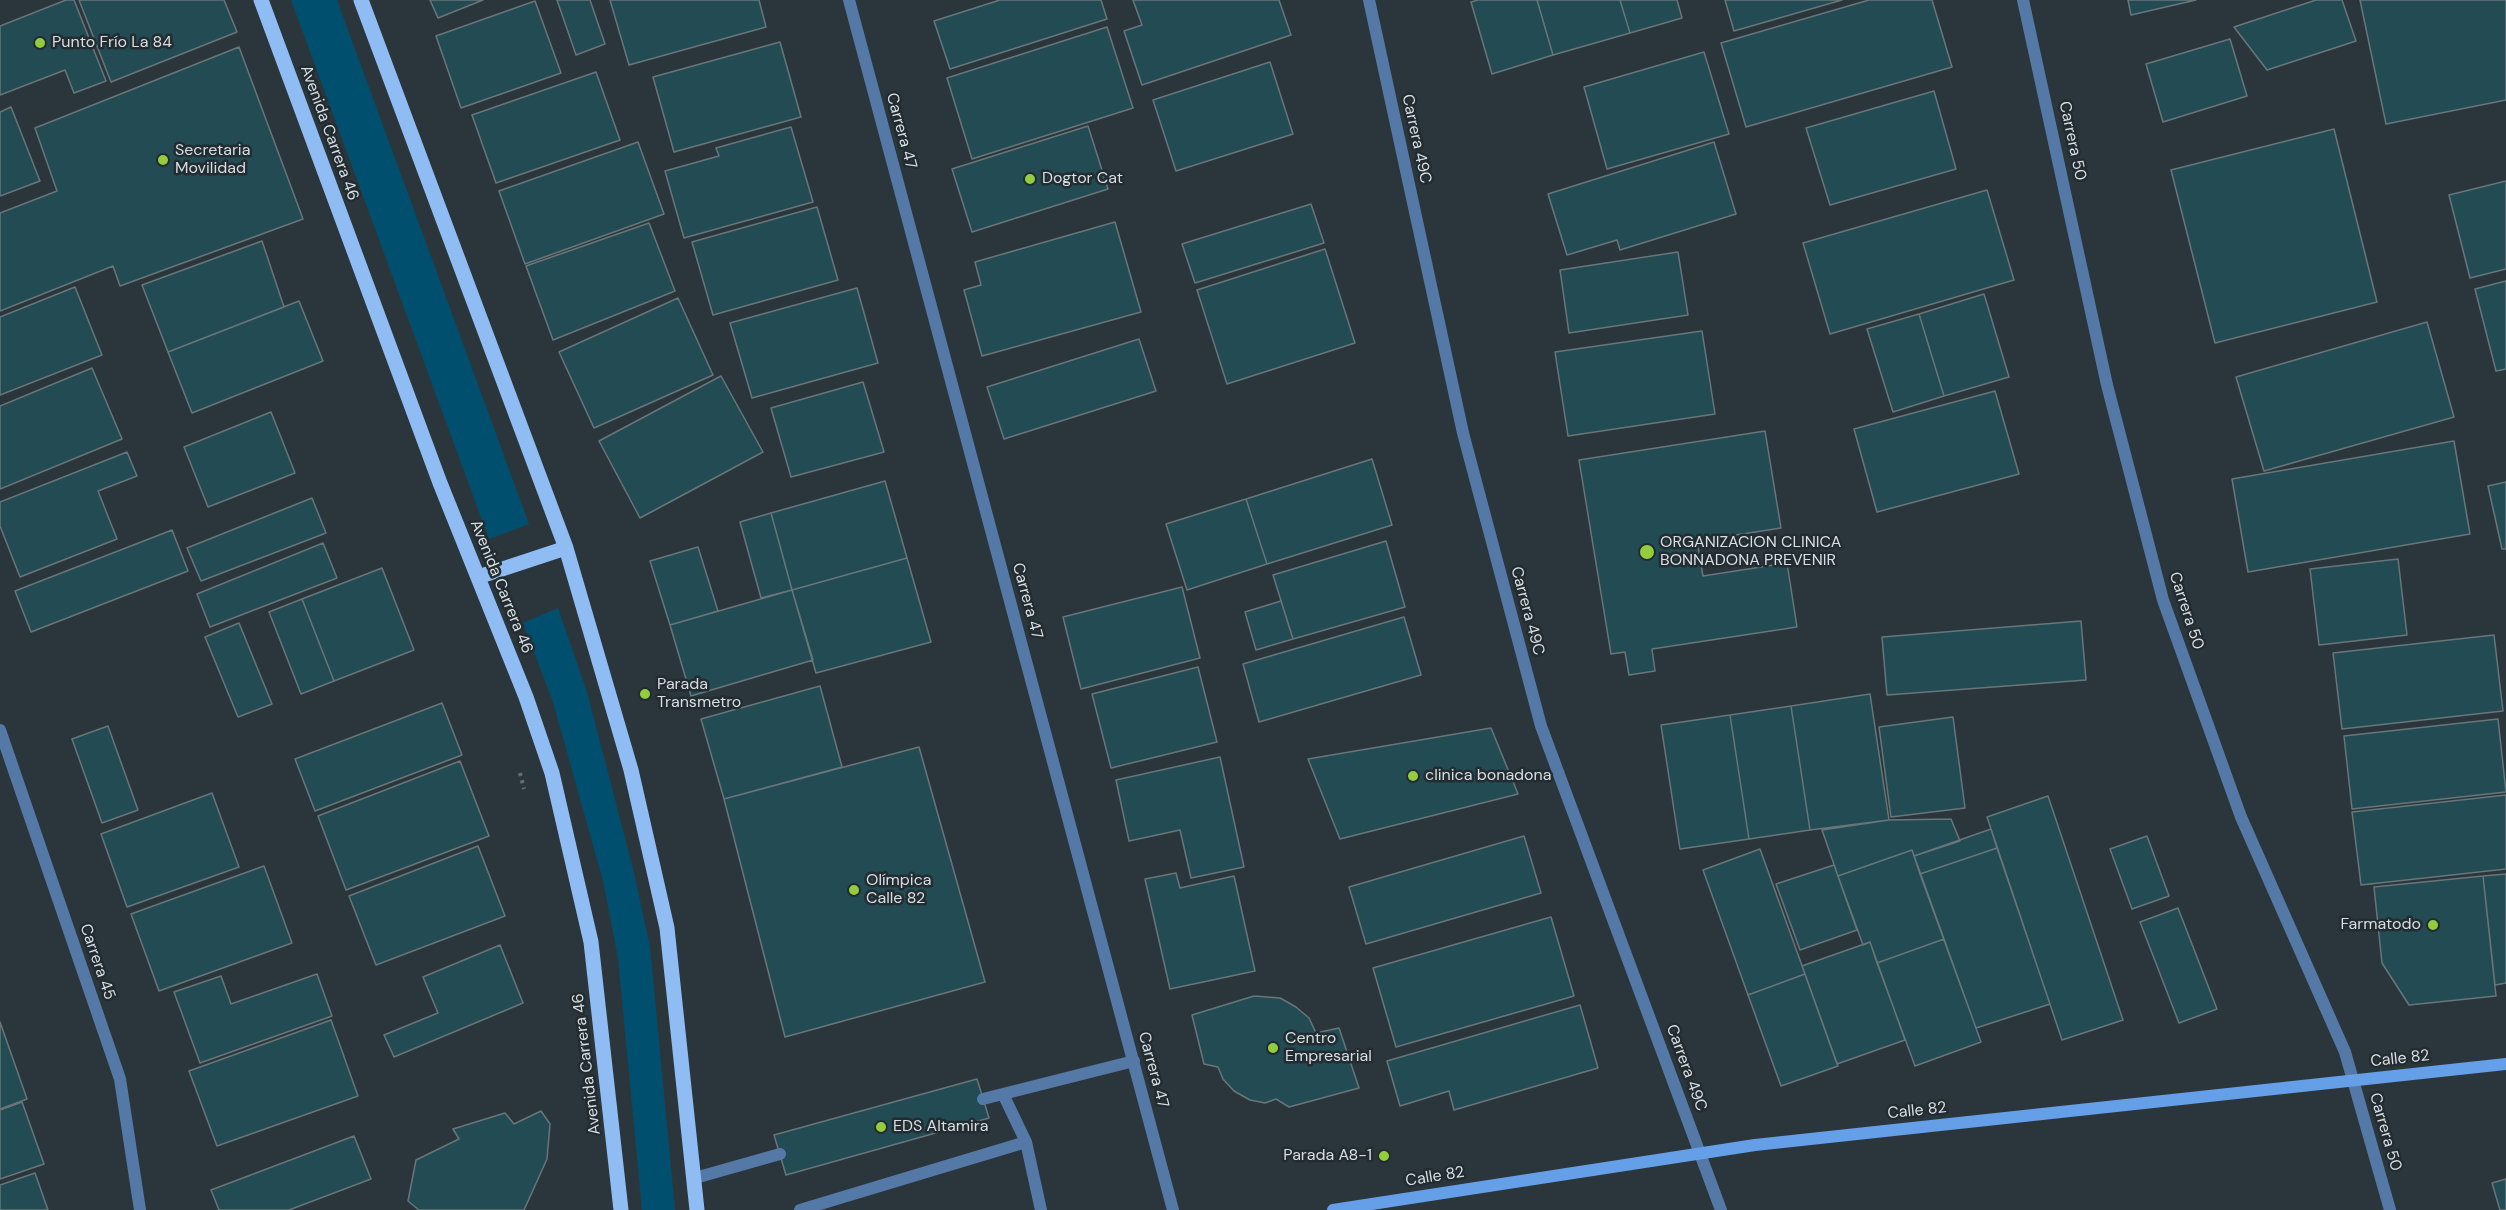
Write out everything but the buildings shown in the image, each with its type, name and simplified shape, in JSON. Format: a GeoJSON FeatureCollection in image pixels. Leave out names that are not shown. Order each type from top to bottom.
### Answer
{"type":"FeatureCollection","features":[{"type":"Feature","properties":{"kind":"main road","name":"Avenida Carrera 46"},"geometry":{"type":"LineString","coordinates":[[261,0],[440,483],[530,708],[552,773],[591,942],[621,1210]]}},
{"type":"Feature","properties":{"kind":"main road"},"geometry":{"type":"LineString","coordinates":[[361,0],[566,548],[631,770],[665,917],[697,1210]]}},
{"type":"Feature","properties":{"kind":"main road"},"geometry":{"type":"LineString","coordinates":[[478,577],[566,548]]}},
{"type":"Feature","properties":{"kind":"main road","name":"Calle 82"},"geometry":{"type":"LineString","coordinates":[[1333,1210],[1755,1145],[2506,1064]]}},
{"type":"Feature","properties":{"kind":"street","name":"Carrera 47"},"geometry":{"type":"LineString","coordinates":[[849,0],[1173,1210]]}},
{"type":"Feature","properties":{"kind":"street","name":"Carrera 49C"},"geometry":{"type":"LineString","coordinates":[[1369,0],[1463,433],[1541,726],[1721,1210]]}},
{"type":"Feature","properties":{"kind":"street","name":"Carrera 50"},"geometry":{"type":"LineString","coordinates":[[2023,0],[2108,385],[2163,600],[2241,817],[2345,1052],[2390,1210]]}},
{"type":"Feature","properties":{"kind":"street","name":"Carrera 45"},"geometry":{"type":"LineString","coordinates":[[0,730],[120,1079],[140,1210]]}},
{"type":"Feature","properties":{"kind":"street"},"geometry":{"type":"LineString","coordinates":[[983,1099],[1134,1061]]}},
{"type":"Feature","properties":{"kind":"street"},"geometry":{"type":"LineString","coordinates":[[1003,1094],[1026,1142],[1041,1210]]}},
{"type":"Feature","properties":{"kind":"street"},"geometry":{"type":"LineString","coordinates":[[800,1210],[816,1208],[1026,1142]]}},
{"type":"Feature","properties":{"kind":"street"},"geometry":{"type":"LineString","coordinates":[[695,1178],[780,1154]]}},
{"type":"Feature","properties":{"kind":"path"},"geometry":{"type":"LineString","coordinates":[[517,765],[527,798]]}},
{"type":"Feature","properties":{"kind":"shaded area"},"geometry":{"type":"Polygon","coordinates":[[[291,0],[337,0],[529,524],[489,539],[291,0]]]}},
{"type":"Feature","properties":{"kind":"shaded area"},"geometry":{"type":"Polygon","coordinates":[[[558,608],[587,692],[634,873],[650,947],[675,1210],[642,1210],[618,958],[603,881],[553,702],[523,623],[558,608]]]}},
{"type":"Feature","properties":{"kind":"place","name":"Punto Frío La 84"},"geometry":{"type":"Point","coordinates":[40,43]}},
{"type":"Feature","properties":{"kind":"place","name":"Secretaria Movilidad"},"geometry":{"type":"Point","coordinates":[163,160]}},
{"type":"Feature","properties":{"kind":"place","name":"Dogtor Cat"},"geometry":{"type":"Point","coordinates":[1030,179]}},
{"type":"Feature","properties":{"kind":"place","name":"ORGANIZACION CLINICA BONNADONA PREVENIR"},"geometry":{"type":"Point","coordinates":[1647,552]}},
{"type":"Feature","properties":{"kind":"place","name":"Parada Transmetro"},"geometry":{"type":"Point","coordinates":[645,694]}},
{"type":"Feature","properties":{"kind":"place","name":"clinica bonadona"},"geometry":{"type":"Point","coordinates":[1413,776]}},
{"type":"Feature","properties":{"kind":"place","name":"Olímpica Calle 82"},"geometry":{"type":"Point","coordinates":[854,890]}},
{"type":"Feature","properties":{"kind":"place","name":"Farmatodo"},"geometry":{"type":"Point","coordinates":[2433,925]}},
{"type":"Feature","properties":{"kind":"place","name":"Centro Empresarial"},"geometry":{"type":"Point","coordinates":[1273,1048]}},
{"type":"Feature","properties":{"kind":"place","name":"EDS Altamira"},"geometry":{"type":"Point","coordinates":[881,1127]}},
{"type":"Feature","properties":{"kind":"place","name":"Parada A8-1"},"geometry":{"type":"Point","coordinates":[1384,1156]}}]}
